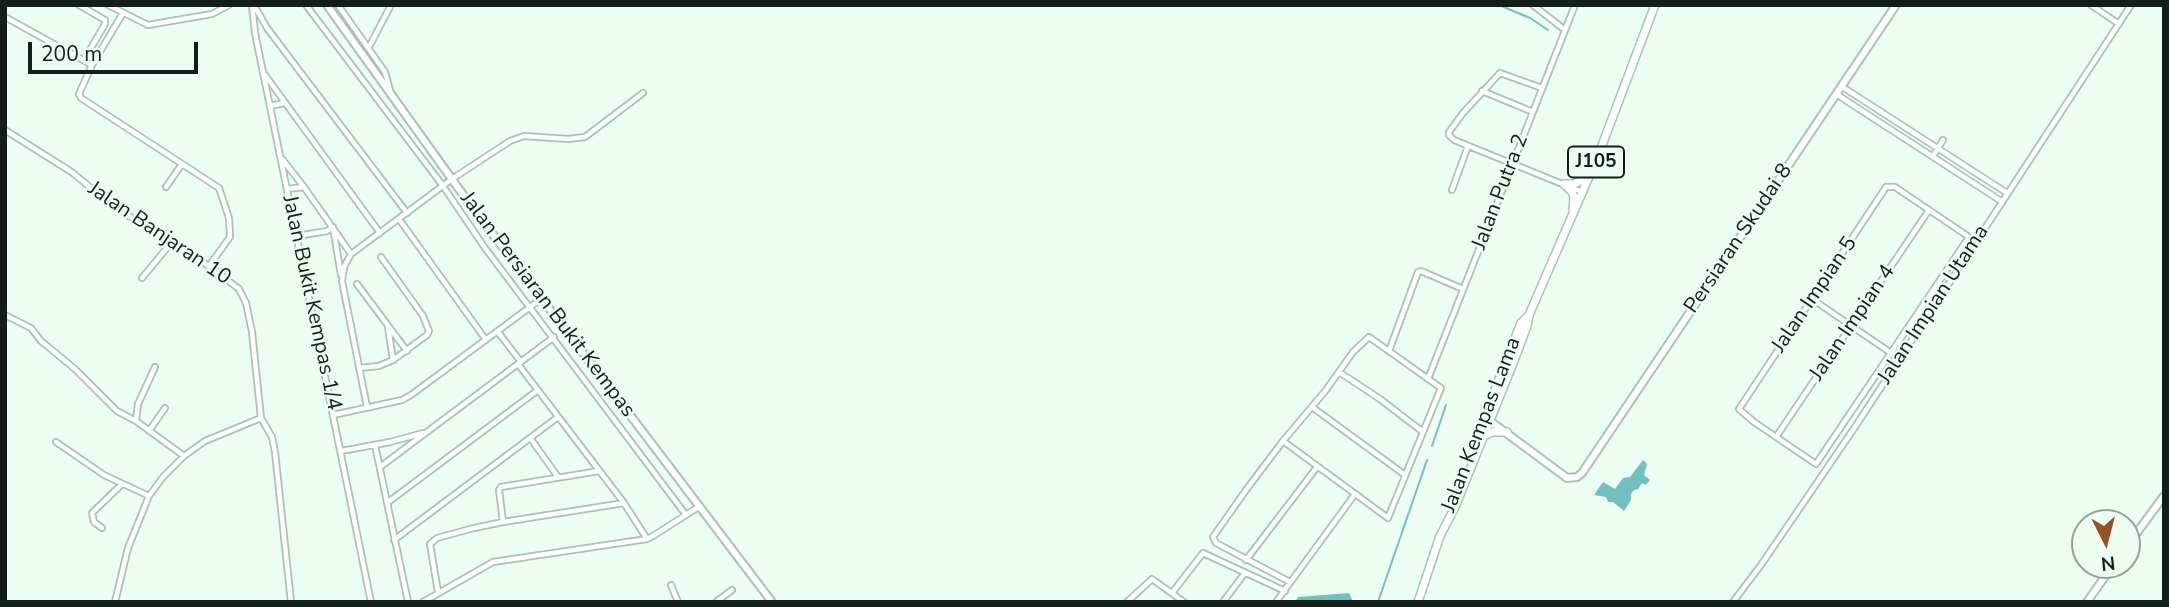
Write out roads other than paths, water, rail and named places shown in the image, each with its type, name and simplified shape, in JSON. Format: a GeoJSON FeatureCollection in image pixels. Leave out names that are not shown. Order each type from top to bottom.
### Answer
{"type":"FeatureCollection","features":[{"type":"Feature","properties":{"kind":"main road","name":"Jalan Kempas Lama"},"geometry":{"type":"LineString","coordinates":[[1418,602],[1439,538],[1521,323],[1529,315],[1583,192],[1655,5]]}},
{"type":"Feature","properties":{"kind":"main road"},"geometry":{"type":"LineString","coordinates":[[1564,184],[1574,184],[1582,180],[1598,156]]}},
{"type":"Feature","properties":{"kind":"main road"},"geometry":{"type":"LineString","coordinates":[[1562,239],[1574,202],[1572,192],[1564,184]]}},
{"type":"Feature","properties":{"kind":"main road","name":"Jalan Kempas Lama"},"geometry":{"type":"LineString","coordinates":[[1439,538],[1455,507],[1487,418]]}},
{"type":"Feature","properties":{"kind":"main road"},"geometry":{"type":"LineString","coordinates":[[1482,437],[1492,432],[1507,432]]}},
{"type":"Feature","properties":{"kind":"street"},"geometry":{"type":"LineString","coordinates":[[79,5],[104,20],[105,24],[83,60]]}},
{"type":"Feature","properties":{"kind":"street"},"geometry":{"type":"LineString","coordinates":[[108,5],[148,25],[212,14],[229,5]]}},
{"type":"Feature","properties":{"kind":"street"},"geometry":{"type":"LineString","coordinates":[[253,5],[267,28],[407,213]]}},
{"type":"Feature","properties":{"kind":"street","name":"Jalan Bukit Kempas 1/4"},"geometry":{"type":"LineString","coordinates":[[253,5],[262,72],[371,602]]}},
{"type":"Feature","properties":{"kind":"street"},"geometry":{"type":"LineString","coordinates":[[306,5],[687,515]]}},
{"type":"Feature","properties":{"kind":"street","name":"Jalan Persiaran Bukit Kempas"},"geometry":{"type":"LineString","coordinates":[[327,5],[541,299],[772,602]]}},
{"type":"Feature","properties":{"kind":"street"},"geometry":{"type":"LineString","coordinates":[[338,5],[385,72],[391,92]]}},
{"type":"Feature","properties":{"kind":"street"},"geometry":{"type":"LineString","coordinates":[[369,47],[391,5]]}},
{"type":"Feature","properties":{"kind":"street"},"geometry":{"type":"LineString","coordinates":[[1533,5],[1565,30]]}},
{"type":"Feature","properties":{"kind":"street","name":"Jalan Putra 2"},"geometry":{"type":"LineString","coordinates":[[1428,379],[1575,5]]}},
{"type":"Feature","properties":{"kind":"street","name":"Persiaran Skudai 8"},"geometry":{"type":"LineString","coordinates":[[1507,432],[1567,478],[1577,477],[1582,473],[1895,5]]}},
{"type":"Feature","properties":{"kind":"street"},"geometry":{"type":"LineString","coordinates":[[2091,5],[2119,24]]}},
{"type":"Feature","properties":{"kind":"street","name":"Jalan Impian Utama"},"geometry":{"type":"LineString","coordinates":[[1733,602],[1855,427],[2131,5]]}},
{"type":"Feature","properties":{"kind":"street"},"geometry":{"type":"LineString","coordinates":[[123,13],[92,65],[79,94],[81,98],[219,188],[226,209],[230,237],[209,265]]}},
{"type":"Feature","properties":{"kind":"street"},"geometry":{"type":"LineString","coordinates":[[5,17],[92,65]]}},
{"type":"Feature","properties":{"kind":"street"},"geometry":{"type":"LineString","coordinates":[[255,33],[267,28]]}},
{"type":"Feature","properties":{"kind":"street"},"geometry":{"type":"LineString","coordinates":[[262,72],[380,233]]}},
{"type":"Feature","properties":{"kind":"street"},"geometry":{"type":"LineString","coordinates":[[1542,88],[1502,72],[1498,74],[1449,135],[1468,146],[1583,192]]}},
{"type":"Feature","properties":{"kind":"street"},"geometry":{"type":"LineString","coordinates":[[1841,86],[2007,193]]}},
{"type":"Feature","properties":{"kind":"street"},"geometry":{"type":"LineString","coordinates":[[1482,91],[1533,112]]}},
{"type":"Feature","properties":{"kind":"street"},"geometry":{"type":"LineString","coordinates":[[342,281],[344,267],[351,254],[452,178],[510,141],[524,136],[568,139],[585,137],[643,93]]}},
{"type":"Feature","properties":{"kind":"street"},"geometry":{"type":"LineString","coordinates":[[1836,94],[2001,201]]}},
{"type":"Feature","properties":{"kind":"street"},"geometry":{"type":"LineString","coordinates":[[270,106],[284,103]]}},
{"type":"Feature","properties":{"kind":"street","name":"Jalan Banjaran 10"},"geometry":{"type":"LineString","coordinates":[[5,131],[73,173],[111,205],[209,265],[239,289],[246,303],[255,350],[261,418],[272,438],[275,452],[291,602]]}},
{"type":"Feature","properties":{"kind":"street"},"geometry":{"type":"LineString","coordinates":[[1933,156],[1942,140]]}},
{"type":"Feature","properties":{"kind":"street"},"geometry":{"type":"LineString","coordinates":[[1452,191],[1468,146]]}},
{"type":"Feature","properties":{"kind":"street"},"geometry":{"type":"LineString","coordinates":[[281,158],[351,254]]}},
{"type":"Feature","properties":{"kind":"street"},"geometry":{"type":"LineString","coordinates":[[166,187],[182,164]]}},
{"type":"Feature","properties":{"kind":"street"},"geometry":{"type":"LineString","coordinates":[[287,189],[304,187]]}},
{"type":"Feature","properties":{"kind":"street","name":"Jalan Impian 5"},"geometry":{"type":"LineString","coordinates":[[1776,437],[1738,409],[1883,190],[1886,187],[1895,187],[1929,209]]}},
{"type":"Feature","properties":{"kind":"street"},"geometry":{"type":"LineString","coordinates":[[1776,437],[1816,464],[1969,237],[1929,209]]}},
{"type":"Feature","properties":{"kind":"street","name":"Jalan Impian 4"},"geometry":{"type":"LineString","coordinates":[[1776,437],[1929,209]]}},
{"type":"Feature","properties":{"kind":"street"},"geometry":{"type":"LineString","coordinates":[[399,219],[486,340]]}},
{"type":"Feature","properties":{"kind":"street"},"geometry":{"type":"LineString","coordinates":[[297,236],[327,231],[332,227]]}},
{"type":"Feature","properties":{"kind":"street"},"geometry":{"type":"LineString","coordinates":[[332,227],[367,407]]}},
{"type":"Feature","properties":{"kind":"street"},"geometry":{"type":"LineString","coordinates":[[142,278],[171,243]]}},
{"type":"Feature","properties":{"kind":"street"},"geometry":{"type":"LineString","coordinates":[[359,368],[379,366],[393,360],[427,335],[429,326],[381,257]]}},
{"type":"Feature","properties":{"kind":"street"},"geometry":{"type":"LineString","coordinates":[[1389,351],[1418,272],[1463,289]]}},
{"type":"Feature","properties":{"kind":"street"},"geometry":{"type":"LineString","coordinates":[[357,285],[407,351]]}},
{"type":"Feature","properties":{"kind":"street"},"geometry":{"type":"LineString","coordinates":[[333,415],[402,400],[411,395],[541,299]]}},
{"type":"Feature","properties":{"kind":"street"},"geometry":{"type":"LineString","coordinates":[[1812,299],[1891,352]]}},
{"type":"Feature","properties":{"kind":"street"},"geometry":{"type":"LineString","coordinates":[[5,315],[31,328],[40,341],[75,369],[117,411],[136,421],[184,456]]}},
{"type":"Feature","properties":{"kind":"street"},"geometry":{"type":"LineString","coordinates":[[388,327],[393,360]]}},
{"type":"Feature","properties":{"kind":"street"},"geometry":{"type":"LineString","coordinates":[[498,332],[538,390],[624,503],[647,539]]}},
{"type":"Feature","properties":{"kind":"street"},"geometry":{"type":"LineString","coordinates":[[380,467],[554,337]]}},
{"type":"Feature","properties":{"kind":"street"},"geometry":{"type":"LineString","coordinates":[[1283,441],[1388,518],[1441,388],[1371,338],[1367,338],[1283,441],[1213,537],[1216,543],[1290,582]]}},
{"type":"Feature","properties":{"kind":"street"},"geometry":{"type":"LineString","coordinates":[[136,421],[138,404],[155,367]]}},
{"type":"Feature","properties":{"kind":"street"},"geometry":{"type":"LineString","coordinates":[[1339,372],[1423,432]]}},
{"type":"Feature","properties":{"kind":"street"},"geometry":{"type":"LineString","coordinates":[[387,503],[538,390]]}},
{"type":"Feature","properties":{"kind":"street"},"geometry":{"type":"LineString","coordinates":[[1312,407],[1405,475]]}},
{"type":"Feature","properties":{"kind":"street"},"geometry":{"type":"LineString","coordinates":[[149,431],[165,408]]}},
{"type":"Feature","properties":{"kind":"street"},"geometry":{"type":"LineString","coordinates":[[394,540],[558,417]]}},
{"type":"Feature","properties":{"kind":"street"},"geometry":{"type":"LineString","coordinates":[[115,602],[128,548],[149,496],[163,477],[184,456],[205,441],[261,418]]}},
{"type":"Feature","properties":{"kind":"street"},"geometry":{"type":"LineString","coordinates":[[1487,418],[1507,432]]}},
{"type":"Feature","properties":{"kind":"street"},"geometry":{"type":"LineString","coordinates":[[341,452],[427,431]]}},
{"type":"Feature","properties":{"kind":"street"},"geometry":{"type":"LineString","coordinates":[[531,439],[558,477]]}},
{"type":"Feature","properties":{"kind":"street"},"geometry":{"type":"LineString","coordinates":[[56,442],[83,462],[149,496]]}},
{"type":"Feature","properties":{"kind":"street"},"geometry":{"type":"LineString","coordinates":[[375,445],[408,602]]}},
{"type":"Feature","properties":{"kind":"street"},"geometry":{"type":"LineString","coordinates":[[1247,559],[1317,467]]}},
{"type":"Feature","properties":{"kind":"street"},"geometry":{"type":"LineString","coordinates":[[503,522],[500,486],[600,470]]}},
{"type":"Feature","properties":{"kind":"street"},"geometry":{"type":"LineString","coordinates":[[102,528],[94,522],[92,513],[122,484]]}},
{"type":"Feature","properties":{"kind":"street"},"geometry":{"type":"LineString","coordinates":[[1276,602],[1355,494]]}},
{"type":"Feature","properties":{"kind":"street"},"geometry":{"type":"LineString","coordinates":[[2141,527],[2164,496]]}},
{"type":"Feature","properties":{"kind":"street"},"geometry":{"type":"LineString","coordinates":[[438,592],[430,544],[433,541],[474,527],[624,503]]}},
{"type":"Feature","properties":{"kind":"street"},"geometry":{"type":"LineString","coordinates":[[422,602],[493,562],[647,539],[699,506]]}},
{"type":"Feature","properties":{"kind":"street"},"geometry":{"type":"LineString","coordinates":[[1172,593],[1200,554],[1207,554],[1285,590]]}},
{"type":"Feature","properties":{"kind":"street"},"geometry":{"type":"LineString","coordinates":[[1223,602],[1245,573]]}},
{"type":"Feature","properties":{"kind":"street"},"geometry":{"type":"LineString","coordinates":[[1128,602],[1152,579],[1184,602]]}},
{"type":"Feature","properties":{"kind":"street"},"geometry":{"type":"LineString","coordinates":[[2087,602],[2103,579]]}},
{"type":"Feature","properties":{"kind":"street"},"geometry":{"type":"LineString","coordinates":[[671,585],[678,602]]}},
{"type":"Feature","properties":{"kind":"street"},"geometry":{"type":"LineString","coordinates":[[716,602],[733,590]]}},
{"type":"Feature","properties":{"kind":"water"},"geometry":{"type":"Polygon","coordinates":[[[1643,460],[1647,464],[1644,475],[1650,480],[1646,485],[1642,483],[1634,490],[1624,511],[1613,502],[1608,502],[1606,497],[1594,495],[1603,482],[1615,489],[1623,478],[1630,477],[1643,460]]]}},
{"type":"Feature","properties":{"kind":"water"},"geometry":{"type":"Polygon","coordinates":[[[1349,593],[1351,602],[1295,602],[1298,597],[1349,593]]]}},
{"type":"Feature","properties":{"kind":"waterway"},"geometry":{"type":"LineString","coordinates":[[1499,5],[1530,18],[1548,30]]}},
{"type":"Feature","properties":{"kind":"waterway"},"geometry":{"type":"LineString","coordinates":[[1432,446],[1446,405]]}},
{"type":"Feature","properties":{"kind":"waterway"},"geometry":{"type":"LineString","coordinates":[[1378,602],[1427,460]]}}]}
